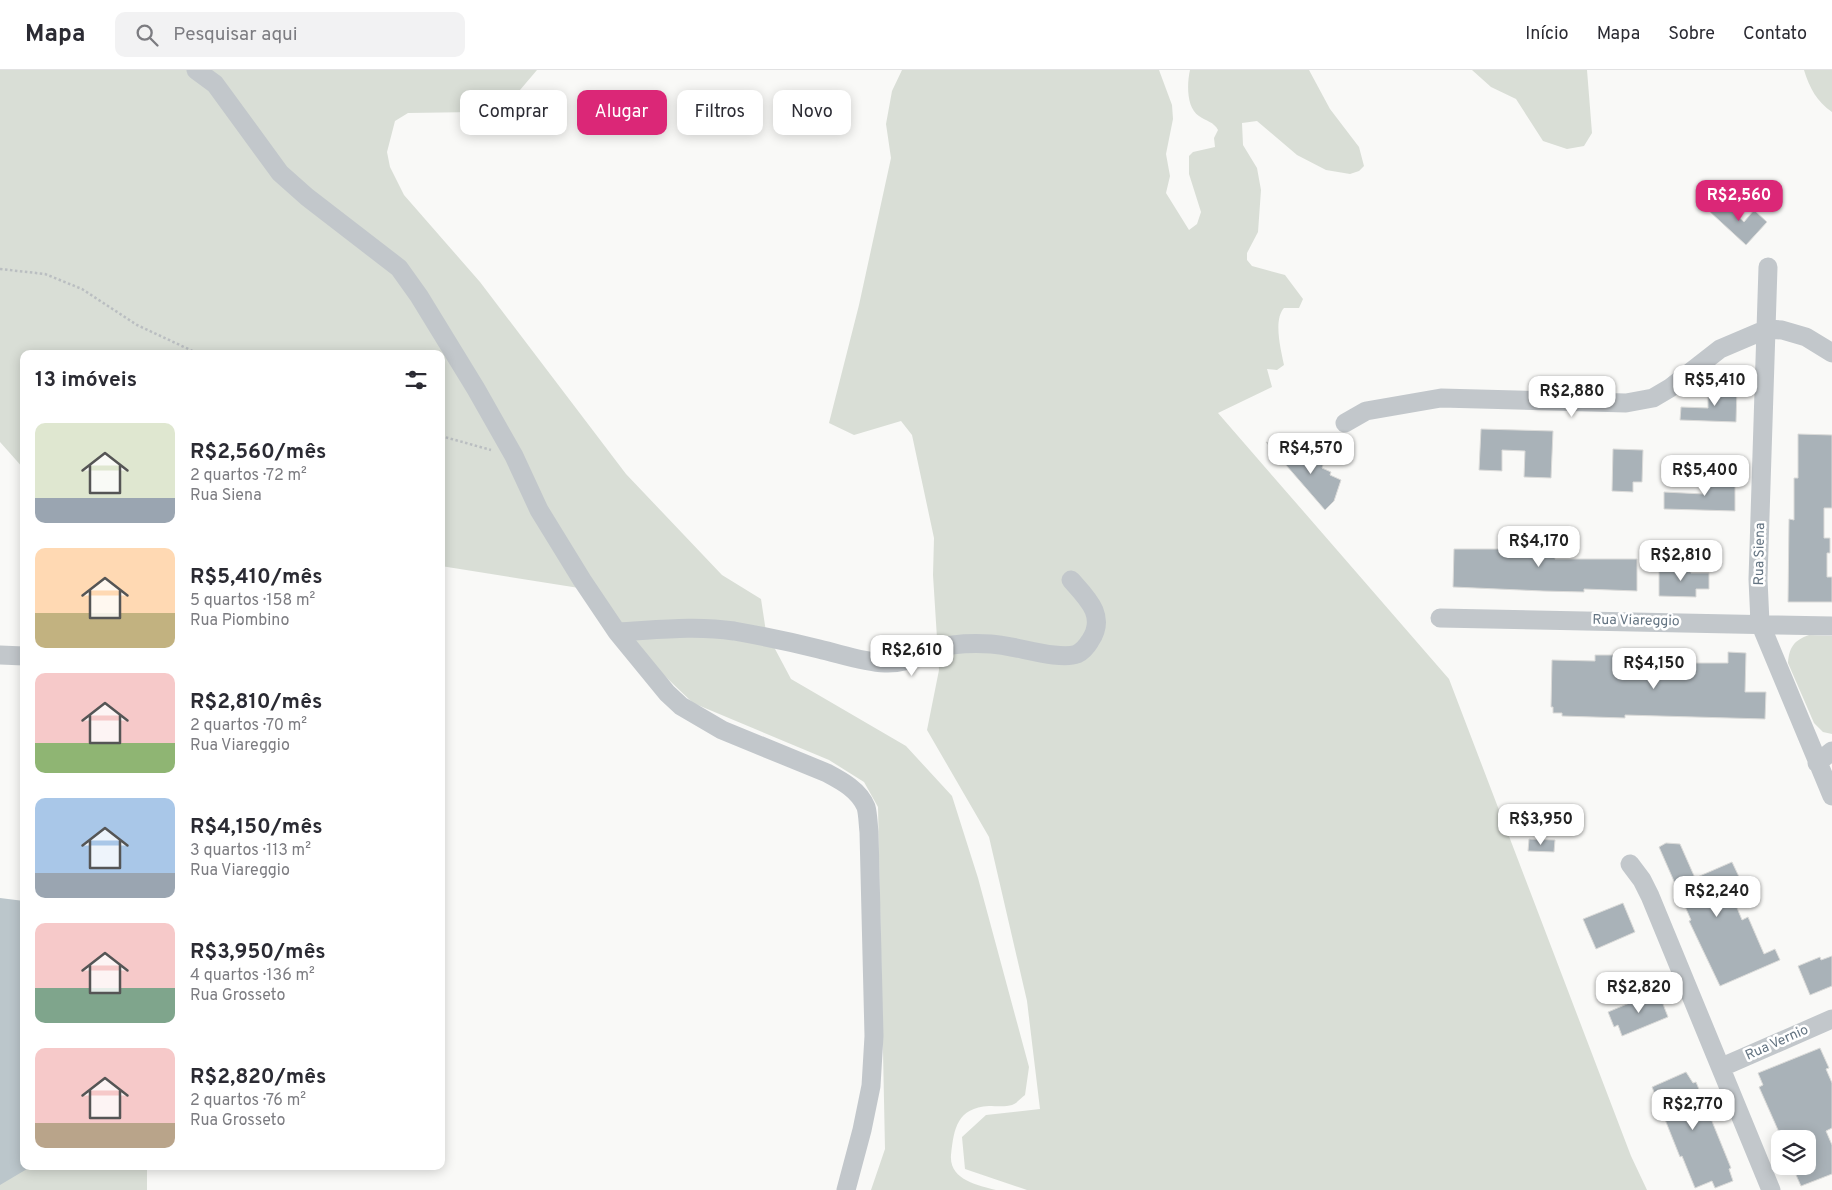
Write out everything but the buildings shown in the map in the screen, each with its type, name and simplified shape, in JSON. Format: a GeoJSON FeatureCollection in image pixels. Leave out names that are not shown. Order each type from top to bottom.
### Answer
{"type":"FeatureCollection","features":[{"type":"Feature","properties":{"kind":"street"},"geometry":{"type":"LineString","coordinates":[[196,70],[214,84],[280,173],[307,197],[399,268],[419,296],[476,389],[514,456],[539,510],[582,580],[617,632],[667,693],[681,706],[722,730],[843,781],[855,791],[866,807],[869,832],[874,1026],[871,1086],[862,1130],[846,1190]]}},
{"type":"Feature","properties":{"kind":"street","name":"Rua Siena"},"geometry":{"type":"LineString","coordinates":[[1768,267],[1758,579],[1760,623],[1824,757],[1832,796]]}},
{"type":"Feature","properties":{"kind":"street"},"geometry":{"type":"LineString","coordinates":[[1345,423],[1366,412],[1441,398],[1626,402],[1653,398],[1670,388],[1720,349],[1767,329],[1782,330],[1806,337],[1832,353]]}},
{"type":"Feature","properties":{"kind":"street"},"geometry":{"type":"LineString","coordinates":[[617,632],[704,628],[733,631],[886,663],[909,661],[936,648],[966,643],[1019,647],[1057,656],[1072,655],[1079,653],[1092,639],[1097,629],[1097,618],[1088,599],[1071,580]]}},
{"type":"Feature","properties":{"kind":"street","name":"Rua Viareggio"},"geometry":{"type":"LineString","coordinates":[[1440,618],[1760,623],[1832,626]]}},
{"type":"Feature","properties":{"kind":"street"},"geometry":{"type":"LineString","coordinates":[[0,655],[20,656]]}},
{"type":"Feature","properties":{"kind":"street"},"geometry":{"type":"LineString","coordinates":[[1630,864],[1642,880],[1650,896],[1722,1067],[1771,1190]]}},
{"type":"Feature","properties":{"kind":"street","name":"Rua Vernio"},"geometry":{"type":"LineString","coordinates":[[1722,1067],[1832,1019]]}},
{"type":"Feature","properties":{"kind":"path"},"geometry":{"type":"LineString","coordinates":[[0,269],[46,274],[73,285],[137,325],[190,350]]}},
{"type":"Feature","properties":{"kind":"path"},"geometry":{"type":"LineString","coordinates":[[445,437],[514,456]]}},
{"type":"Feature","properties":{"kind":"shaded area"},"geometry":{"type":"Polygon","coordinates":[[[0,70],[537,70],[520,90],[460,90],[460,112],[408,113],[395,121],[387,152],[390,167],[404,195],[480,282],[626,474],[722,575],[761,599],[766,632],[791,679],[906,746],[952,796],[978,878],[1029,1067],[1025,1095],[1017,1102],[1012,1105],[989,1106],[970,1111],[959,1121],[956,1128],[951,1155],[955,1170],[966,1180],[996,1190],[871,1190],[885,1149],[878,807],[864,782],[829,760],[693,703],[648,660],[598,591],[445,567],[445,350],[20,350],[20,464],[0,442],[0,70]]]}},
{"type":"Feature","properties":{"kind":"shaded area"},"geometry":{"type":"Polygon","coordinates":[[[902,70],[1159,70],[1172,105],[1173,119],[1166,154],[1170,176],[1166,193],[1189,230],[1197,224],[1201,212],[1189,174],[1189,156],[1193,152],[1215,147],[1214,138],[1218,130],[1212,123],[1199,116],[1192,107],[1188,95],[1190,70],[1309,70],[1330,109],[1359,147],[1364,166],[1359,171],[1350,174],[1326,170],[1297,155],[1257,121],[1242,123],[1243,145],[1257,168],[1261,190],[1258,232],[1247,253],[1247,260],[1252,266],[1285,275],[1303,299],[1299,308],[1284,308],[1281,313],[1278,327],[1284,365],[1277,370],[1267,369],[1272,387],[1218,413],[1449,679],[1631,1156],[1647,1190],[1027,1190],[965,1169],[962,1137],[986,1115],[1040,1109],[1027,1001],[989,837],[927,730],[939,670],[933,575],[934,538],[912,435],[901,421],[854,435],[829,423],[859,305],[891,158],[886,124],[892,91],[902,70]]]}},
{"type":"Feature","properties":{"kind":"shaded area"},"geometry":{"type":"Polygon","coordinates":[[[1472,70],[1587,70],[1592,133],[1584,146],[1567,149],[1543,141],[1516,99],[1491,87],[1472,70]]]}},
{"type":"Feature","properties":{"kind":"shaded area"},"geometry":{"type":"Polygon","coordinates":[[[1804,70],[1832,70],[1832,112],[1814,94],[1804,70]]]}},
{"type":"Feature","properties":{"kind":"shaded area"},"geometry":{"type":"Polygon","coordinates":[[[1809,635],[1832,636],[1832,734],[1823,732],[1814,723],[1788,663],[1793,645],[1809,635]]]}},
{"type":"Feature","properties":{"kind":"shaded area"},"geometry":{"type":"Polygon","coordinates":[[[0,898],[20,900],[20,1170],[25,1170],[0,1185],[0,898]]]}},
{"type":"Feature","properties":{"kind":"shaded area"},"geometry":{"type":"Polygon","coordinates":[[[0,1049],[20,1146],[20,1170],[147,1170],[147,1190],[0,1190],[0,1049]]]}}]}
